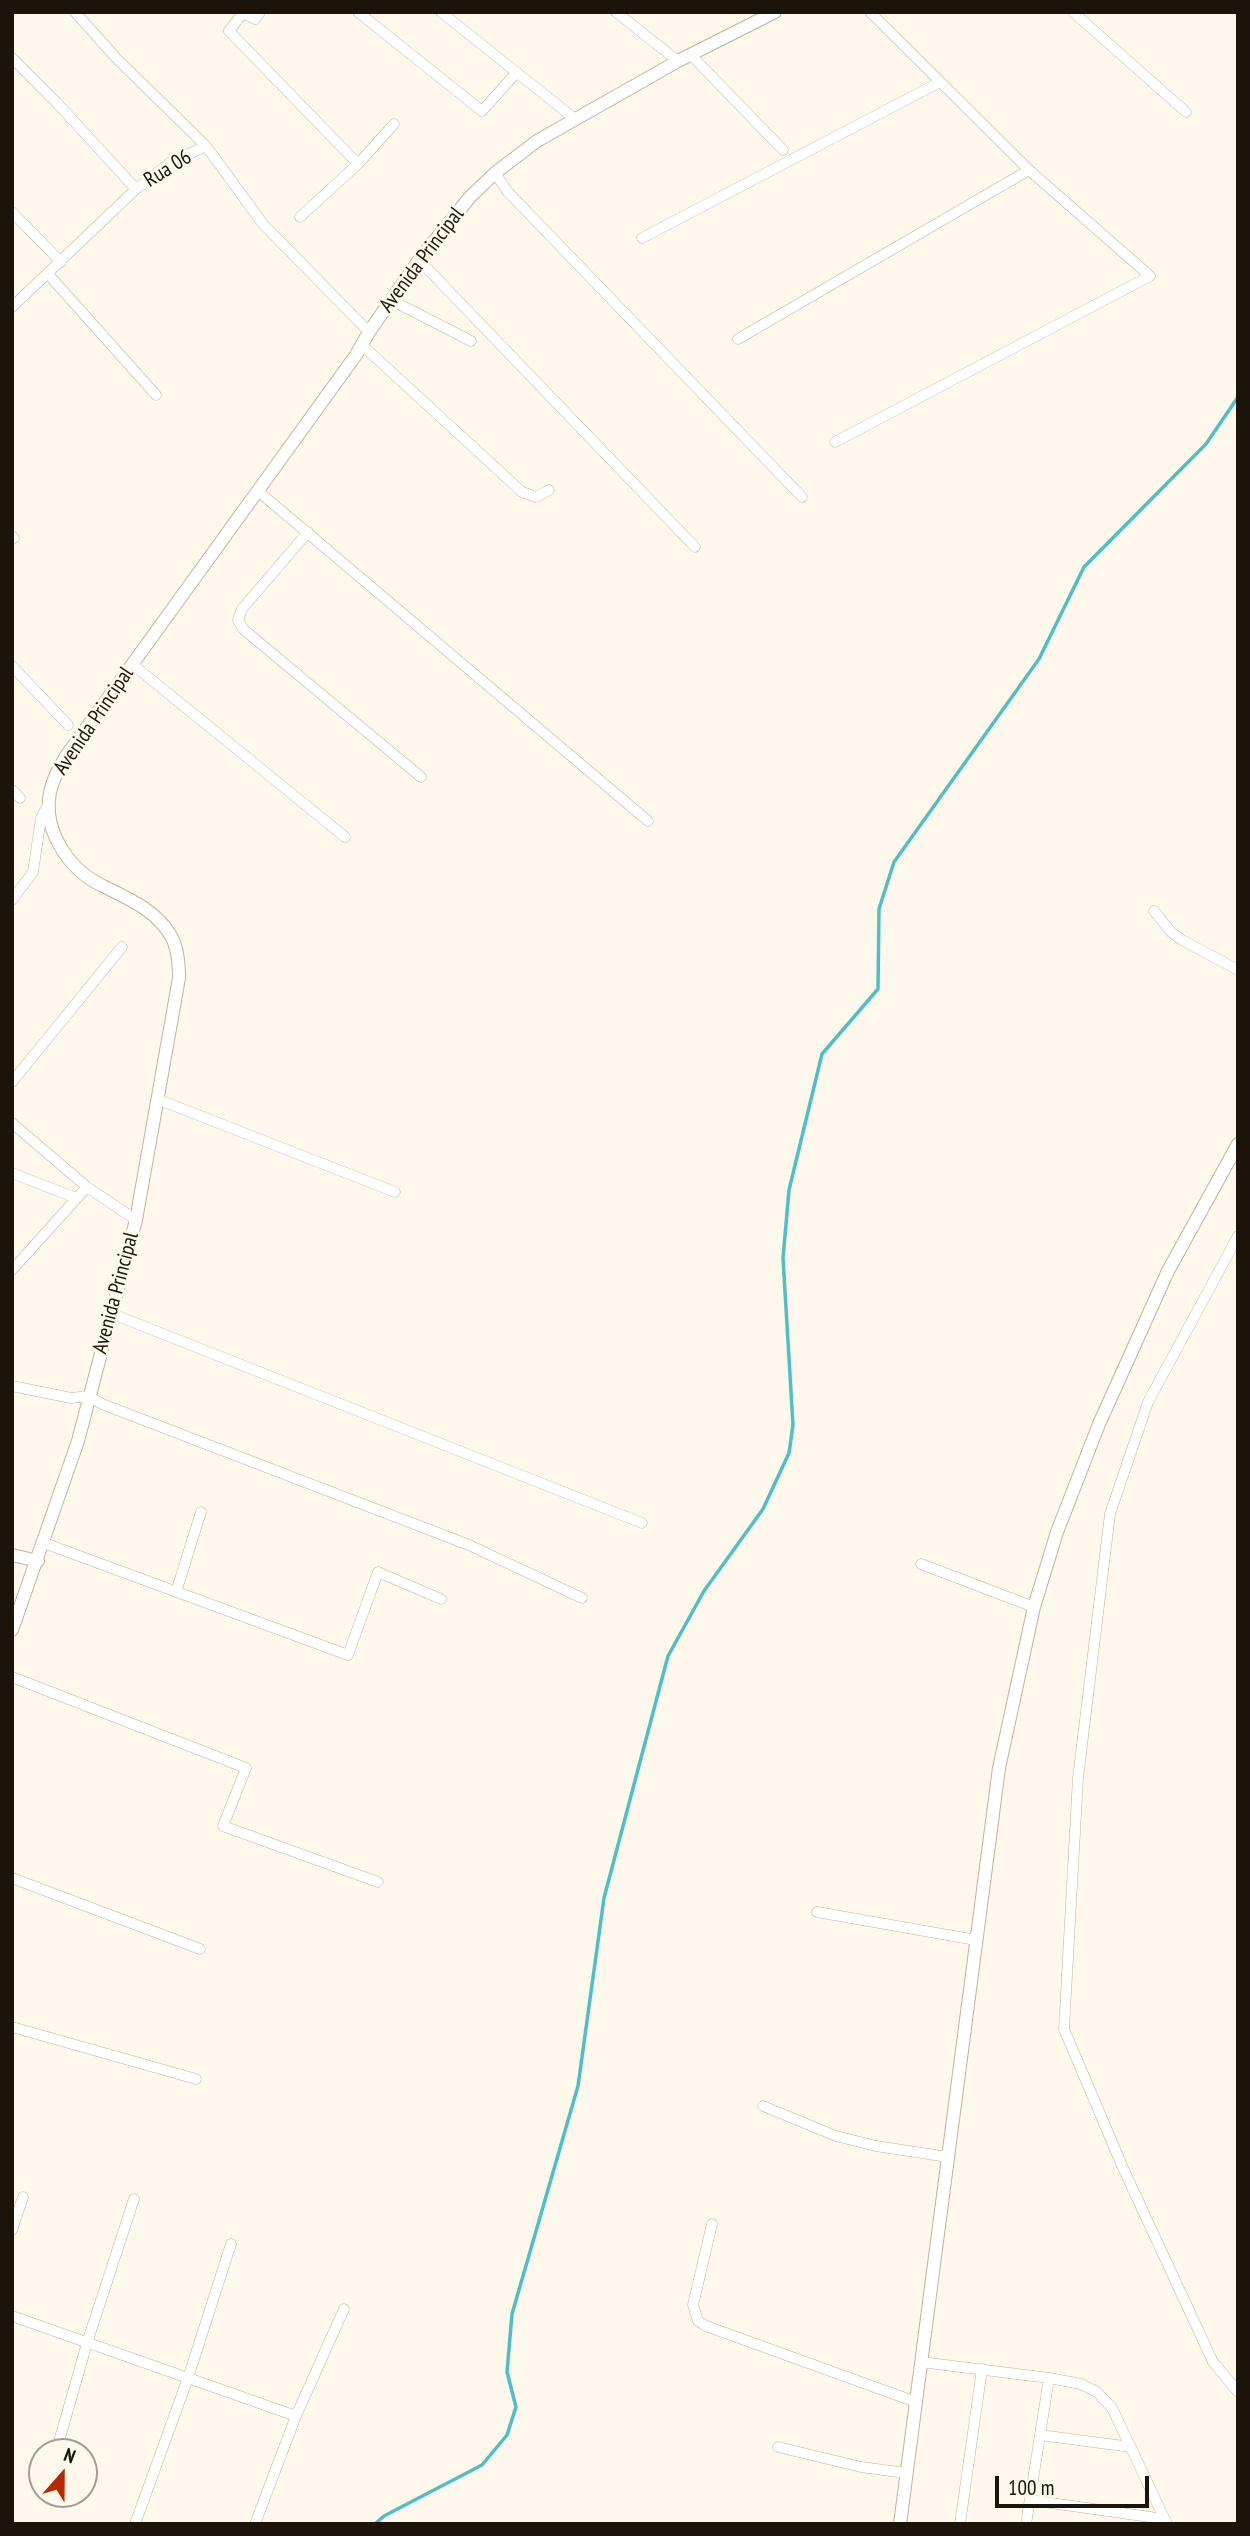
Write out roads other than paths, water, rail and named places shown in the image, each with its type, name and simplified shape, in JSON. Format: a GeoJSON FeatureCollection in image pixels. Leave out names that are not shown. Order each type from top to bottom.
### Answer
{"type":"FeatureCollection","features":[{"type":"Feature","properties":{"kind":"street"},"geometry":{"type":"LineString","coordinates":[[75,12],[117,59],[206,146]]}},
{"type":"Feature","properties":{"kind":"street"},"geometry":{"type":"LineString","coordinates":[[260,12],[255,19],[243,13],[229,31],[358,164]]}},
{"type":"Feature","properties":{"kind":"street"},"geometry":{"type":"LineString","coordinates":[[358,12],[482,111],[517,72]]}},
{"type":"Feature","properties":{"kind":"street"},"geometry":{"type":"LineString","coordinates":[[442,12],[575,119]]}},
{"type":"Feature","properties":{"kind":"street"},"geometry":{"type":"LineString","coordinates":[[616,12],[678,61]]}},
{"type":"Feature","properties":{"kind":"street","name":"Avenida Principal"},"geometry":{"type":"LineString","coordinates":[[12,1630],[78,1441],[136,1220],[178,978],[178,962],[172,937],[145,908],[93,880],[71,861],[55,838],[49,823],[48,805],[52,786],[66,756],[362,345],[419,260],[470,197],[495,173],[537,141],[678,61],[775,12]]}},
{"type":"Feature","properties":{"kind":"street"},"geometry":{"type":"LineString","coordinates":[[835,442],[1150,276],[1029,170],[870,12]]}},
{"type":"Feature","properties":{"kind":"street"},"geometry":{"type":"LineString","coordinates":[[1073,12],[1186,112]]}},
{"type":"Feature","properties":{"kind":"street"},"geometry":{"type":"LineString","coordinates":[[691,55],[783,150]]}},
{"type":"Feature","properties":{"kind":"street"},"geometry":{"type":"LineString","coordinates":[[12,58],[136,189]]}},
{"type":"Feature","properties":{"kind":"street"},"geometry":{"type":"LineString","coordinates":[[642,237],[940,82]]}},
{"type":"Feature","properties":{"kind":"street"},"geometry":{"type":"LineString","coordinates":[[300,216],[358,164],[394,124]]}},
{"type":"Feature","properties":{"kind":"street","name":"Rua 06"},"geometry":{"type":"LineString","coordinates":[[12,307],[136,189],[171,162],[206,146],[263,224],[369,332]]}},
{"type":"Feature","properties":{"kind":"street"},"geometry":{"type":"LineString","coordinates":[[738,339],[1029,170]]}},
{"type":"Feature","properties":{"kind":"street"},"geometry":{"type":"LineString","coordinates":[[495,173],[507,191],[802,497]]}},
{"type":"Feature","properties":{"kind":"street"},"geometry":{"type":"LineString","coordinates":[[12,212],[61,262]]}},
{"type":"Feature","properties":{"kind":"street"},"geometry":{"type":"LineString","coordinates":[[419,260],[695,547]]}},
{"type":"Feature","properties":{"kind":"street"},"geometry":{"type":"LineString","coordinates":[[48,274],[156,395]]}},
{"type":"Feature","properties":{"kind":"street"},"geometry":{"type":"LineString","coordinates":[[391,300],[471,341]]}},
{"type":"Feature","properties":{"kind":"street"},"geometry":{"type":"LineString","coordinates":[[362,345],[522,492],[536,498],[549,490]]}},
{"type":"Feature","properties":{"kind":"street"},"geometry":{"type":"LineString","coordinates":[[258,491],[648,821]]}},
{"type":"Feature","properties":{"kind":"street"},"geometry":{"type":"LineString","coordinates":[[308,532],[242,609],[238,620],[243,629],[421,777]]}},
{"type":"Feature","properties":{"kind":"street"},"geometry":{"type":"LineString","coordinates":[[132,664],[345,837]]}},
{"type":"Feature","properties":{"kind":"street"},"geometry":{"type":"LineString","coordinates":[[12,666],[68,725]]}},
{"type":"Feature","properties":{"kind":"street"},"geometry":{"type":"LineString","coordinates":[[12,900],[33,872],[41,818],[48,805]]}},
{"type":"Feature","properties":{"kind":"street"},"geometry":{"type":"LineString","coordinates":[[1154,911],[1172,933],[1238,970]]}},
{"type":"Feature","properties":{"kind":"street"},"geometry":{"type":"LineString","coordinates":[[12,1082],[122,947]]}},
{"type":"Feature","properties":{"kind":"street"},"geometry":{"type":"LineString","coordinates":[[157,1099],[394,1192]]}},
{"type":"Feature","properties":{"kind":"street"},"geometry":{"type":"LineString","coordinates":[[12,1123],[87,1187],[136,1220]]}},
{"type":"Feature","properties":{"kind":"street"},"geometry":{"type":"LineString","coordinates":[[900,2524],[999,1768],[1034,1606],[1057,1532],[1099,1424],[1168,1271],[1238,1144]]}},
{"type":"Feature","properties":{"kind":"street"},"geometry":{"type":"LineString","coordinates":[[12,1173],[76,1198]]}},
{"type":"Feature","properties":{"kind":"street"},"geometry":{"type":"LineString","coordinates":[[12,1270],[87,1187]]}},
{"type":"Feature","properties":{"kind":"street"},"geometry":{"type":"LineString","coordinates":[[1238,1236],[1148,1402],[1110,1514],[1078,1778],[1064,2029],[1213,2362],[1238,2392]]}},
{"type":"Feature","properties":{"kind":"street"},"geometry":{"type":"LineString","coordinates":[[110,1313],[642,1523]]}},
{"type":"Feature","properties":{"kind":"street"},"geometry":{"type":"LineString","coordinates":[[12,1386],[71,1398],[89,1396],[102,1404],[468,1545],[582,1598]]}},
{"type":"Feature","properties":{"kind":"street"},"geometry":{"type":"LineString","coordinates":[[176,1592],[201,1513]]}},
{"type":"Feature","properties":{"kind":"street"},"geometry":{"type":"LineString","coordinates":[[44,1543],[348,1655],[378,1572],[441,1599]]}},
{"type":"Feature","properties":{"kind":"street"},"geometry":{"type":"LineString","coordinates":[[12,1555],[38,1561]]}},
{"type":"Feature","properties":{"kind":"street"},"geometry":{"type":"LineString","coordinates":[[921,1564],[1034,1606]]}},
{"type":"Feature","properties":{"kind":"street"},"geometry":{"type":"LineString","coordinates":[[12,1677],[246,1768],[223,1826],[378,1882]]}},
{"type":"Feature","properties":{"kind":"street"},"geometry":{"type":"LineString","coordinates":[[12,1878],[200,1949]]}},
{"type":"Feature","properties":{"kind":"street"},"geometry":{"type":"LineString","coordinates":[[817,1912],[976,1940]]}},
{"type":"Feature","properties":{"kind":"street"},"geometry":{"type":"LineString","coordinates":[[12,2027],[196,2078]]}},
{"type":"Feature","properties":{"kind":"street"},"geometry":{"type":"LineString","coordinates":[[763,2106],[836,2136],[876,2146],[948,2157]]}},
{"type":"Feature","properties":{"kind":"street"},"geometry":{"type":"LineString","coordinates":[[12,2230],[23,2197]]}},
{"type":"Feature","properties":{"kind":"street"},"geometry":{"type":"LineString","coordinates":[[60,2438],[87,2343],[134,2199]]}},
{"type":"Feature","properties":{"kind":"street"},"geometry":{"type":"LineString","coordinates":[[712,2224],[693,2305],[698,2321],[916,2402]]}},
{"type":"Feature","properties":{"kind":"street"},"geometry":{"type":"LineString","coordinates":[[135,2524],[188,2378],[231,2244]]}},
{"type":"Feature","properties":{"kind":"street"},"geometry":{"type":"LineString","coordinates":[[255,2524],[296,2416],[344,2309]]}},
{"type":"Feature","properties":{"kind":"street"},"geometry":{"type":"LineString","coordinates":[[12,2316],[296,2416]]}},
{"type":"Feature","properties":{"kind":"street"},"geometry":{"type":"LineString","coordinates":[[921,2362],[1049,2378],[1081,2384],[1097,2392],[1112,2408],[1166,2521]]}},
{"type":"Feature","properties":{"kind":"street"},"geometry":{"type":"LineString","coordinates":[[960,2524],[982,2369]]}},
{"type":"Feature","properties":{"kind":"street"},"geometry":{"type":"LineString","coordinates":[[1026,2524],[1049,2378]]}},
{"type":"Feature","properties":{"kind":"street"},"geometry":{"type":"LineString","coordinates":[[1040,2435],[1131,2447]]}},
{"type":"Feature","properties":{"kind":"street"},"geometry":{"type":"LineString","coordinates":[[778,2447],[861,2467],[906,2473]]}},
{"type":"Feature","properties":{"kind":"street"},"geometry":{"type":"LineString","coordinates":[[1030,2500],[1166,2521]]}},
{"type":"Feature","properties":{"kind":"waterway"},"geometry":{"type":"LineString","coordinates":[[375,2524],[384,2516],[482,2465],[507,2435],[516,2407],[507,2372],[512,2314],[578,2086],[604,1898],[668,1656],[704,1591],[763,1509],[789,1453],[793,1425],[783,1258],[789,1190],[822,1054],[878,989],[879,909],[894,862],[1039,659],[1084,567],[1206,444],[1238,397]]}}]}
